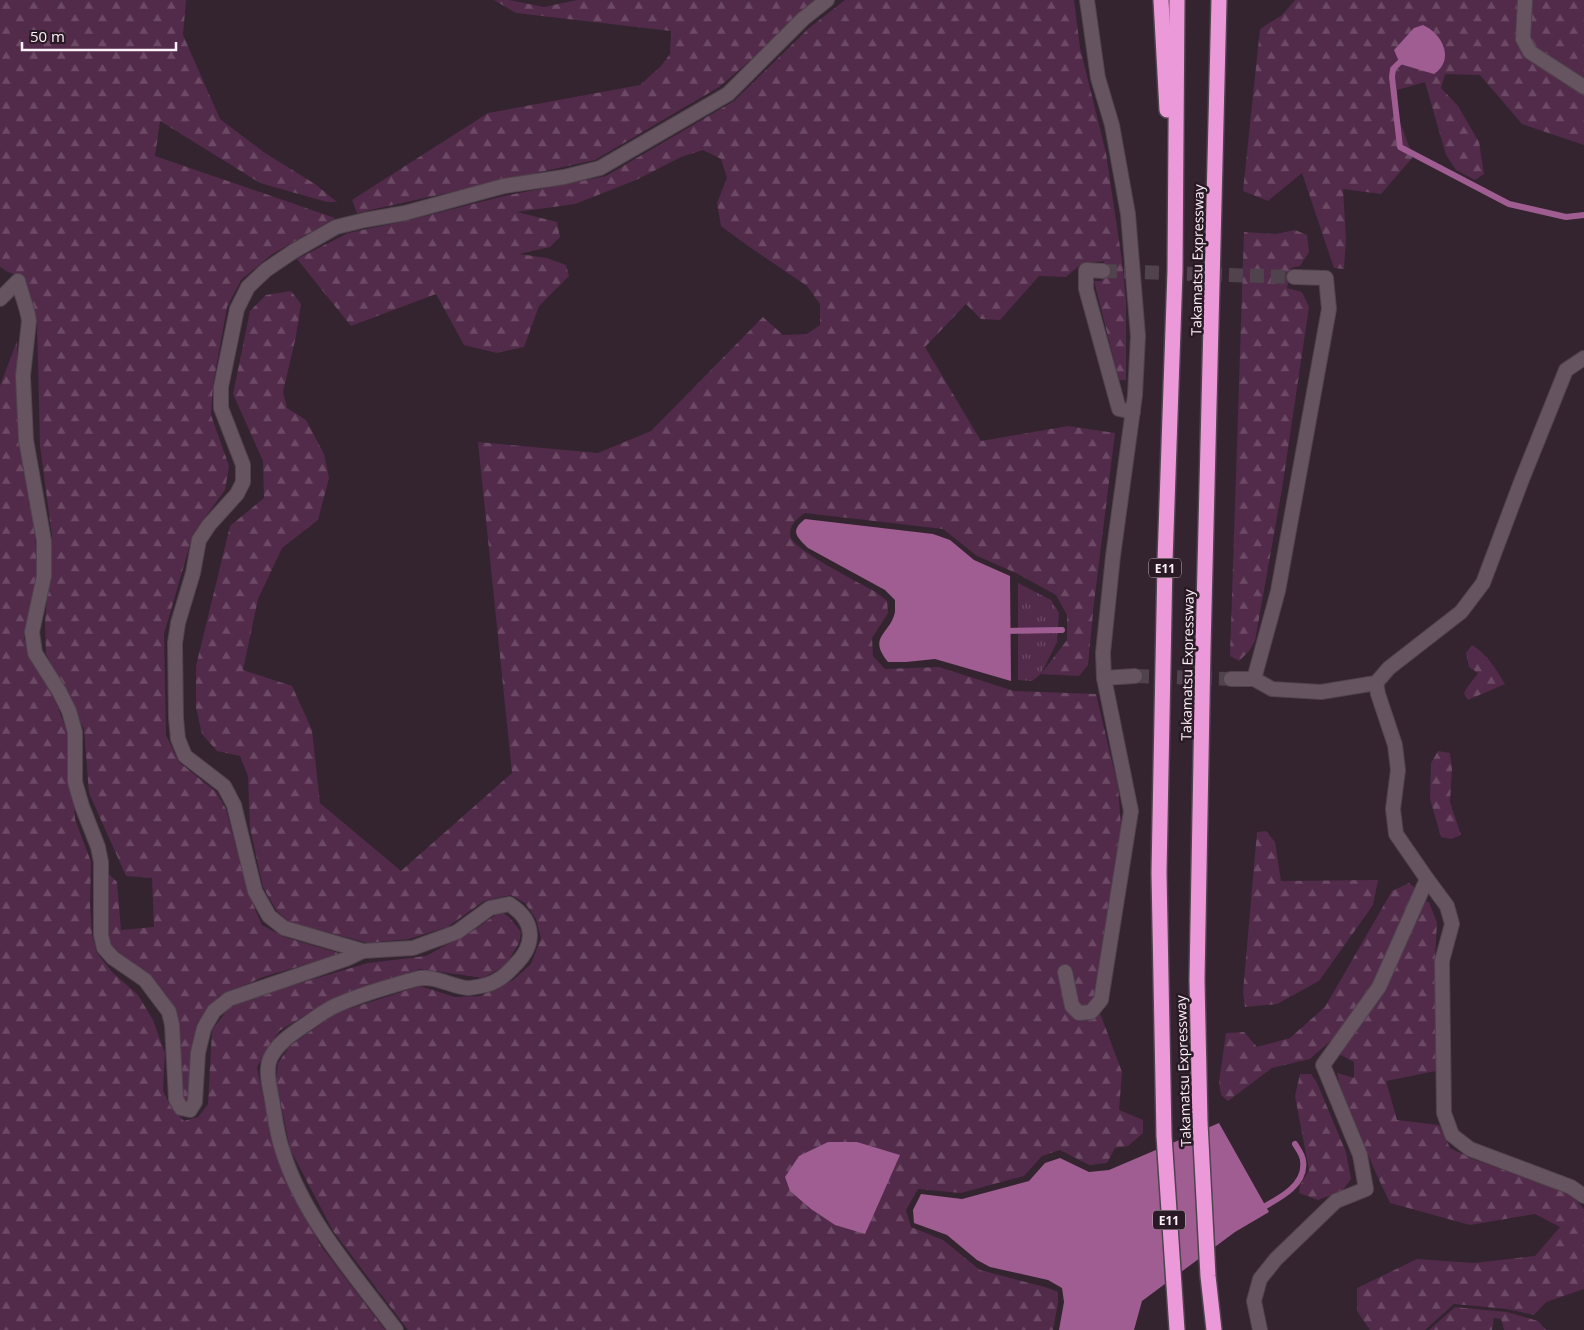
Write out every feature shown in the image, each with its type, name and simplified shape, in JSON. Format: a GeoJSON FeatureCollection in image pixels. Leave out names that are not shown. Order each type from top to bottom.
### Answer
{"type":"FeatureCollection","features":[{"type":"Feature","properties":{"kind":"highway"},"geometry":{"type":"LineString","coordinates":[[1161,0],[1175,271]]}},
{"type":"Feature","properties":{"kind":"highway","name":"Takamatsu Expressway"},"geometry":{"type":"LineString","coordinates":[[1177,0],[1175,271],[1165,561],[1159,873],[1164,1136],[1177,1330]]}},
{"type":"Feature","properties":{"kind":"highway","name":"Takamatsu Expressway"},"geometry":{"type":"LineString","coordinates":[[1214,1330],[1208,1276],[1200,1123],[1197,960],[1219,3]]}},
{"type":"Feature","properties":{"kind":"street"},"geometry":{"type":"LineString","coordinates":[[396,1330],[327,1238],[301,1195],[283,1152],[268,1074],[270,1059],[287,1037],[335,1006],[366,994],[419,978],[440,980],[468,988],[488,984],[506,975],[523,957],[529,946],[531,935],[528,924],[518,910],[509,904],[501,904],[490,908],[457,932],[413,948],[363,951],[284,928],[269,916],[255,891],[234,805],[224,786],[185,756],[178,739],[176,718],[175,643],[178,623],[193,573],[199,540],[209,525],[237,494],[243,482],[243,465],[221,408],[221,386],[237,309],[248,287],[266,270],[294,251],[336,227],[405,213],[504,186],[564,177],[600,168],[728,94],[803,19],[828,0]]}},
{"type":"Feature","properties":{"kind":"street"},"geometry":{"type":"LineString","coordinates":[[1065,972],[1072,1006],[1079,1013],[1091,1012],[1101,1000],[1130,811],[1104,678],[1103,653],[1113,556],[1133,412],[1138,336],[1128,214],[1112,125],[1098,78],[1087,0]]}},
{"type":"Feature","properties":{"kind":"street"},"geometry":{"type":"LineString","coordinates":[[1525,0],[1523,39],[1530,52],[1584,87]]}},
{"type":"Feature","properties":{"kind":"street"},"geometry":{"type":"LineString","coordinates":[[1103,271],[1086,270],[1086,289],[1118,409],[1133,412]]}},
{"type":"Feature","properties":{"kind":"street"},"geometry":{"type":"LineString","coordinates":[[1254,679],[1278,591],[1329,309],[1326,278],[1294,277]]}},
{"type":"Feature","properties":{"kind":"street"},"geometry":{"type":"LineString","coordinates":[[24,307],[0,300],[18,281],[29,321],[23,376],[26,440],[44,541],[44,576],[32,632],[36,653],[66,704],[75,732],[75,782],[98,847],[101,862],[101,934],[104,948],[113,958],[146,980],[169,1012],[172,1025],[176,1099],[181,1108],[190,1110],[195,1102],[198,1053],[204,1028],[214,1011],[229,999],[346,959],[363,951]]}},
{"type":"Feature","properties":{"kind":"street"},"geometry":{"type":"LineString","coordinates":[[1231,679],[1254,679],[1272,689],[1320,692],[1376,682],[1389,668],[1461,612],[1483,583],[1566,370],[1584,358]]}},
{"type":"Feature","properties":{"kind":"street"},"geometry":{"type":"LineString","coordinates":[[1104,678],[1135,676]]}},
{"type":"Feature","properties":{"kind":"street"},"geometry":{"type":"LineString","coordinates":[[1376,682],[1378,694],[1395,745],[1398,770],[1393,809],[1396,834],[1447,906],[1452,924],[1442,961],[1444,1114],[1452,1135],[1470,1149],[1571,1187],[1584,1196]]}},
{"type":"Feature","properties":{"kind":"street"},"geometry":{"type":"LineString","coordinates":[[1260,1330],[1254,1301],[1260,1279],[1276,1260],[1336,1201],[1366,1189],[1360,1155],[1323,1065],[1379,987],[1427,880]]}},
{"type":"Feature","properties":{"kind":"green space"},"geometry":{"type":"Polygon","coordinates":[[[0,0],[186,0],[183,35],[220,119],[265,153],[315,184],[337,202],[327,202],[260,183],[160,121],[155,156],[335,218],[271,255],[241,280],[227,307],[213,385],[211,415],[229,466],[225,490],[193,534],[164,634],[166,735],[179,762],[216,792],[226,809],[248,893],[262,925],[284,937],[342,954],[263,977],[219,996],[196,1025],[191,1101],[187,1104],[183,1101],[168,1000],[145,971],[116,956],[108,944],[105,870],[117,882],[121,930],[154,927],[152,878],[126,876],[89,793],[84,729],[46,654],[45,623],[52,536],[40,446],[37,319],[22,277],[0,267],[0,0]]]}},
{"type":"Feature","properties":{"kind":"green space"},"geometry":{"type":"Polygon","coordinates":[[[494,0],[509,0],[544,7],[577,0],[821,0],[719,87],[595,160],[357,213],[352,200],[488,113],[640,85],[661,66],[670,54],[671,31],[516,13],[494,0]]]}},
{"type":"Feature","properties":{"kind":"green space"},"geometry":{"type":"Polygon","coordinates":[[[845,0],[1074,0],[1080,48],[1106,153],[1122,261],[1126,301],[1126,380],[1119,380],[1094,281],[1102,281],[1104,261],[1081,264],[1066,277],[1039,276],[1000,320],[981,319],[966,304],[925,347],[981,441],[1068,426],[1115,433],[1088,665],[1079,676],[1041,674],[1067,640],[1067,615],[1056,595],[1016,573],[977,556],[943,529],[805,513],[794,523],[790,534],[795,543],[804,550],[876,592],[887,601],[888,613],[872,638],[873,656],[885,669],[939,667],[1014,691],[1096,694],[1118,787],[1121,826],[1098,970],[1100,1013],[1122,1072],[1119,1110],[1143,1120],[1143,1133],[1128,1146],[1115,1148],[1107,1163],[1089,1165],[1060,1150],[1042,1156],[1024,1176],[961,1193],[918,1189],[906,1210],[911,1227],[943,1240],[980,1270],[1058,1292],[1053,1330],[408,1330],[333,1231],[290,1149],[276,1080],[278,1063],[290,1046],[336,1013],[420,986],[455,997],[480,996],[513,980],[531,964],[541,938],[536,919],[525,903],[511,895],[484,901],[447,927],[409,939],[368,943],[289,922],[276,910],[263,887],[250,828],[248,776],[240,756],[217,751],[202,734],[196,708],[196,666],[230,526],[264,498],[263,461],[233,394],[250,311],[266,295],[291,291],[301,304],[296,336],[283,392],[287,408],[306,420],[324,454],[329,478],[318,520],[282,548],[258,599],[243,670],[292,686],[312,730],[320,803],[401,871],[512,773],[478,442],[598,453],[651,431],[763,317],[783,335],[807,334],[820,325],[820,304],[807,286],[721,226],[717,203],[727,178],[721,159],[703,150],[681,157],[636,180],[575,204],[517,212],[557,222],[560,237],[550,247],[519,254],[547,258],[566,265],[569,276],[539,306],[524,347],[497,353],[464,345],[436,294],[351,326],[297,259],[348,233],[410,220],[504,196],[606,176],[734,101],[809,28],[845,0]]]}},
{"type":"Feature","properties":{"kind":"green space"},"geometry":{"type":"Polygon","coordinates":[[[1295,0],[1584,0],[1584,145],[1522,124],[1480,75],[1445,74],[1441,88],[1458,106],[1479,142],[1484,174],[1475,180],[1456,170],[1446,155],[1425,82],[1397,90],[1398,117],[1413,157],[1381,194],[1343,189],[1346,239],[1344,269],[1334,268],[1302,173],[1268,201],[1243,191],[1260,29],[1282,15],[1295,0]]]}},
{"type":"Feature","properties":{"kind":"green space"},"geometry":{"type":"Polygon","coordinates":[[[1295,230],[1307,235],[1309,252],[1300,266],[1291,268],[1287,288],[1302,292],[1309,307],[1282,489],[1255,641],[1249,651],[1239,661],[1230,656],[1244,232],[1276,234],[1295,230]]]}},
{"type":"Feature","properties":{"kind":"green space"},"geometry":{"type":"Polygon","coordinates":[[[17,341],[17,396],[20,450],[33,516],[38,567],[24,639],[56,703],[68,733],[75,819],[91,862],[90,904],[92,934],[97,953],[112,972],[138,995],[153,1020],[165,1053],[163,1091],[171,1107],[184,1121],[198,1117],[208,1104],[212,1030],[231,1005],[368,963],[426,956],[474,930],[501,911],[510,918],[521,932],[519,943],[506,965],[483,978],[420,969],[327,1002],[279,1031],[257,1067],[274,1148],[294,1196],[321,1246],[385,1330],[0,1330],[0,386],[17,341]]]}},
{"type":"Feature","properties":{"kind":"green space"},"geometry":{"type":"Polygon","coordinates":[[[1018,583],[1051,600],[1059,613],[1057,642],[1041,674],[1032,681],[1018,680],[1018,583]]]}},
{"type":"Feature","properties":{"kind":"green space"},"geometry":{"type":"Polygon","coordinates":[[[1472,645],[1487,657],[1505,684],[1468,700],[1464,694],[1478,673],[1469,667],[1466,653],[1472,645]]]}},
{"type":"Feature","properties":{"kind":"green space"},"geometry":{"type":"Polygon","coordinates":[[[1438,751],[1450,753],[1452,768],[1450,802],[1461,835],[1451,839],[1441,837],[1430,799],[1431,763],[1438,751]]]}},
{"type":"Feature","properties":{"kind":"green space"},"geometry":{"type":"Polygon","coordinates":[[[1266,831],[1275,842],[1281,881],[1378,880],[1373,905],[1319,981],[1277,1004],[1245,1007],[1243,992],[1257,832],[1266,831]]]}},
{"type":"Feature","properties":{"kind":"green space"},"geometry":{"type":"Polygon","coordinates":[[[1409,883],[1415,888],[1414,898],[1375,979],[1336,1036],[1310,1059],[1272,1068],[1228,1101],[1221,1095],[1219,1082],[1226,1033],[1244,1032],[1257,1047],[1290,1038],[1325,1007],[1392,891],[1409,883]]]}},
{"type":"Feature","properties":{"kind":"green space"},"geometry":{"type":"Polygon","coordinates":[[[1423,901],[1429,902],[1437,923],[1435,956],[1436,1071],[1386,1081],[1397,1120],[1439,1125],[1450,1148],[1475,1160],[1570,1193],[1584,1209],[1584,1289],[1546,1302],[1534,1315],[1507,1309],[1454,1304],[1425,1330],[1370,1330],[1357,1311],[1357,1288],[1417,1259],[1474,1263],[1535,1256],[1560,1227],[1535,1214],[1470,1225],[1390,1203],[1374,1169],[1339,1083],[1337,1073],[1354,1078],[1354,1062],[1339,1054],[1386,990],[1423,901]]]}},
{"type":"Feature","properties":{"kind":"green space"},"geometry":{"type":"Polygon","coordinates":[[[1300,1074],[1311,1074],[1317,1083],[1346,1152],[1351,1179],[1342,1191],[1318,1200],[1299,1193],[1300,1185],[1309,1170],[1295,1096],[1300,1074]]]}},
{"type":"Feature","properties":{"kind":"green space"},"geometry":{"type":"Polygon","coordinates":[[[1455,1307],[1507,1312],[1538,1321],[1546,1330],[1504,1330],[1501,1319],[1494,1318],[1492,1330],[1429,1330],[1455,1307]]]}},
{"type":"Feature","properties":{"kind":"shaded area"},"geometry":{"type":"Polygon","coordinates":[[[1423,25],[1436,34],[1444,48],[1444,62],[1434,74],[1400,64],[1394,50],[1414,28],[1423,25]]]}},
{"type":"Feature","properties":{"kind":"shaded area"},"geometry":{"type":"Polygon","coordinates":[[[805,519],[933,534],[950,540],[974,560],[1010,576],[1011,681],[935,659],[888,662],[882,653],[880,641],[895,612],[895,600],[885,590],[808,548],[796,534],[797,527],[805,519]]]}},
{"type":"Feature","properties":{"kind":"shaded area"},"geometry":{"type":"Polygon","coordinates":[[[1219,1123],[1269,1212],[1235,1232],[1142,1301],[1134,1330],[1059,1330],[1064,1302],[1062,1288],[1048,1280],[990,1267],[977,1260],[947,1235],[914,1223],[913,1210],[921,1194],[962,1199],[1029,1181],[1045,1163],[1060,1158],[1089,1172],[1109,1170],[1219,1123]]]}},
{"type":"Feature","properties":{"kind":"shaded area"},"geometry":{"type":"Polygon","coordinates":[[[828,1142],[857,1142],[900,1155],[865,1234],[835,1225],[811,1209],[790,1191],[785,1177],[799,1156],[828,1142]]]}},
{"type":"Feature","properties":{"kind":"waterway"},"geometry":{"type":"LineString","coordinates":[[1404,58],[1393,69],[1392,77],[1400,147],[1509,204],[1566,217],[1584,215]]}},
{"type":"Feature","properties":{"kind":"waterway"},"geometry":{"type":"LineString","coordinates":[[1004,631],[1062,630]]}},
{"type":"Feature","properties":{"kind":"waterway"},"geometry":{"type":"LineString","coordinates":[[1258,1210],[1289,1191],[1300,1178],[1303,1170],[1303,1159],[1295,1144]]}},
{"type":"Feature","properties":{"kind":"tunnel"},"geometry":{"type":"LineString","coordinates":[[1103,271],[1294,277]]}},
{"type":"Feature","properties":{"kind":"tunnel"},"geometry":{"type":"LineString","coordinates":[[1135,676],[1231,679]]}}]}
